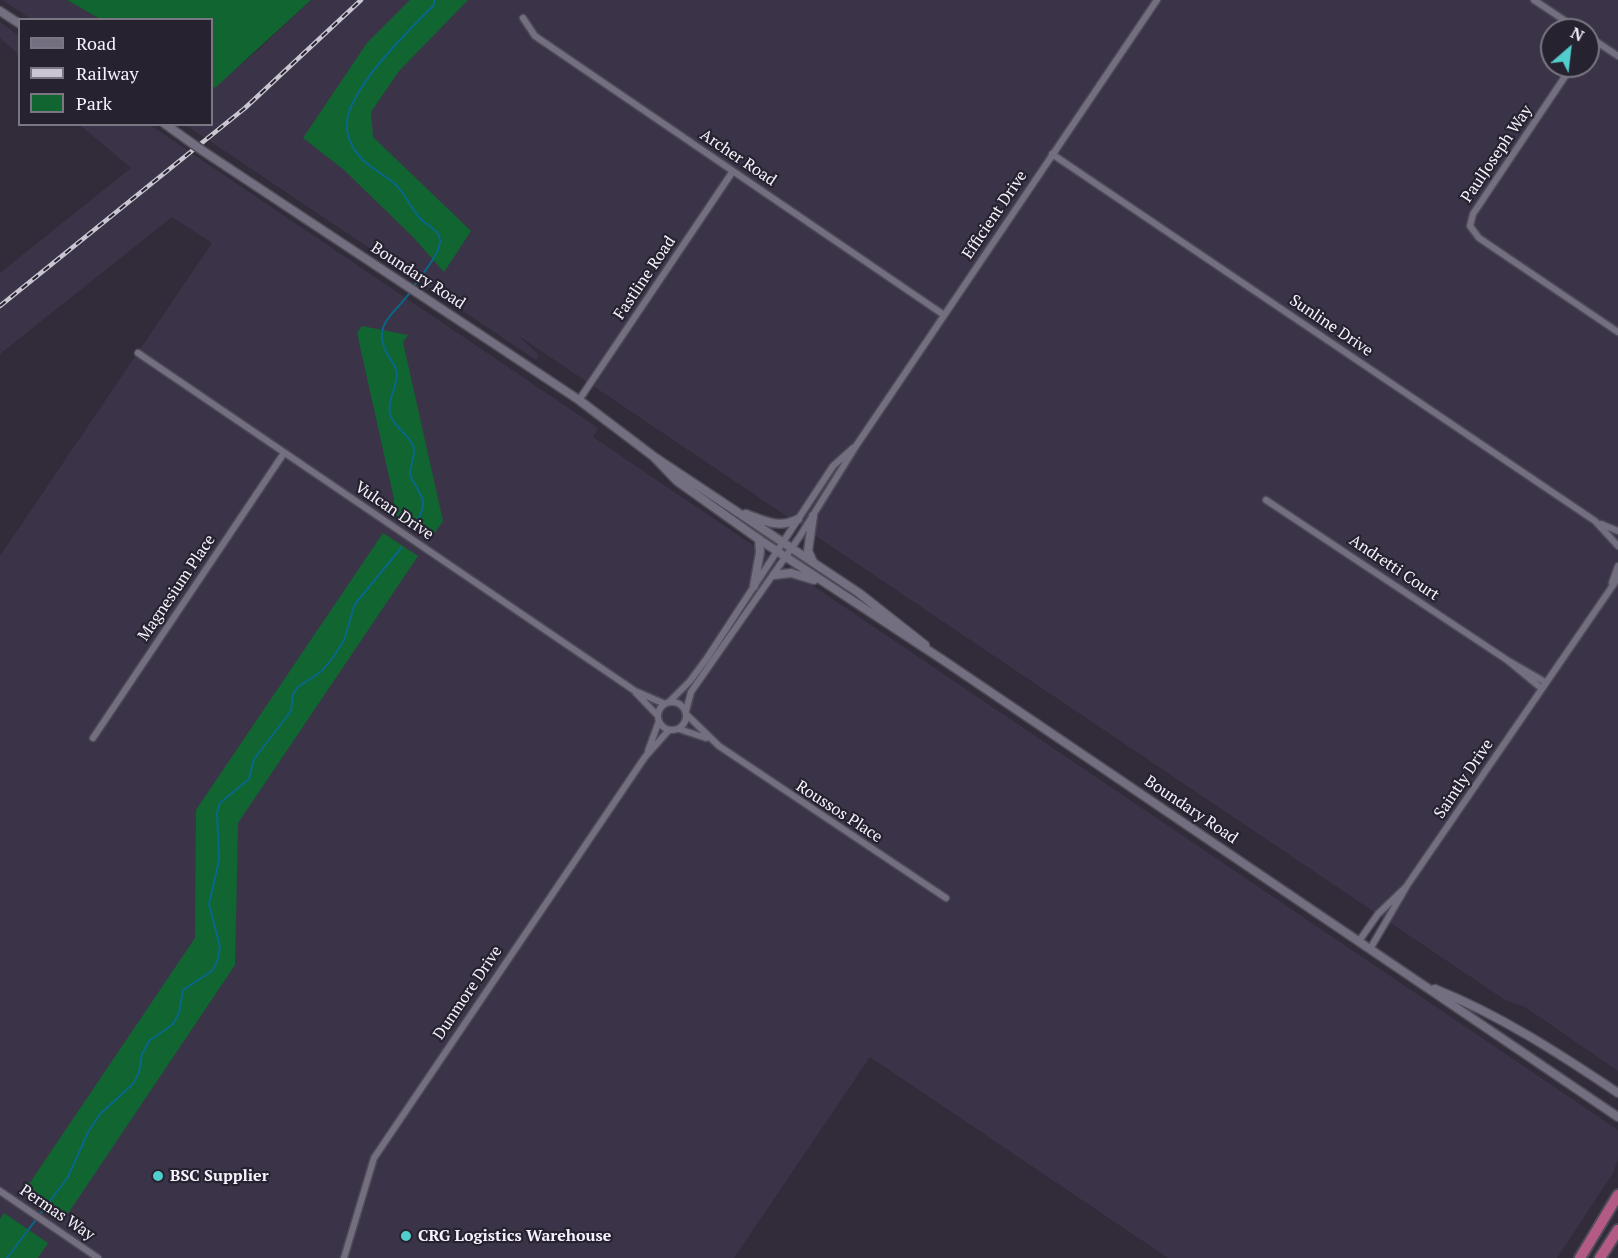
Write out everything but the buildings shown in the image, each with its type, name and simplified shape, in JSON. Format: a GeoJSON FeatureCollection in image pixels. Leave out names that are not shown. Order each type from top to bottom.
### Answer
{"type":"FeatureCollection","features":[{"type":"Feature","properties":{"kind":"highway"},"geometry":{"type":"LineString","coordinates":[[1580,1258],[1618,1195]]}},
{"type":"Feature","properties":{"kind":"highway"},"geometry":{"type":"LineString","coordinates":[[1600,1258],[1618,1230]]}},
{"type":"Feature","properties":{"kind":"main road"},"geometry":{"type":"LineString","coordinates":[[0,11],[18,23]]}},
{"type":"Feature","properties":{"kind":"main road","name":"Boundary Road"},"geometry":{"type":"LineString","coordinates":[[168,126],[579,400],[653,456],[859,593],[943,660]]}},
{"type":"Feature","properties":{"kind":"main road","name":"Boundary Road"},"geometry":{"type":"LineString","coordinates":[[653,456],[677,481],[776,551],[943,660],[1618,1117]]}},
{"type":"Feature","properties":{"kind":"main road"},"geometry":{"type":"LineString","coordinates":[[729,507],[777,525],[785,525],[798,519]]}},
{"type":"Feature","properties":{"kind":"main road"},"geometry":{"type":"LineString","coordinates":[[813,516],[808,551],[814,563]]}},
{"type":"Feature","properties":{"kind":"main road"},"geometry":{"type":"LineString","coordinates":[[754,586],[760,552],[759,539]]}},
{"type":"Feature","properties":{"kind":"main road"},"geometry":{"type":"LineString","coordinates":[[774,575],[780,572],[803,575],[831,587]]}},
{"type":"Feature","properties":{"kind":"main road","name":"Boundary Road"},"geometry":{"type":"LineString","coordinates":[[1423,984],[1461,999],[1490,1015],[1565,1058],[1618,1093]]}},
{"type":"Feature","properties":{"kind":"main road"},"geometry":{"type":"LineString","coordinates":[[1490,1015],[1487,1020],[1497,1034]]}},
{"type":"Feature","properties":{"kind":"street","name":"Efficient Drive"},"geometry":{"type":"LineString","coordinates":[[791,549],[856,446],[1157,0]]}},
{"type":"Feature","properties":{"kind":"street"},"geometry":{"type":"LineString","coordinates":[[1534,0],[1544,3],[1563,18]]}},
{"type":"Feature","properties":{"kind":"street","name":"Archer Road"},"geometry":{"type":"LineString","coordinates":[[522,18],[535,36],[944,315]]}},
{"type":"Feature","properties":{"kind":"street"},"geometry":{"type":"LineString","coordinates":[[1600,46],[1618,57]]}},
{"type":"Feature","properties":{"kind":"street","name":"PaulJoseph Way"},"geometry":{"type":"LineString","coordinates":[[1564,78],[1473,214],[1470,226],[1479,238],[1618,332]]}},
{"type":"Feature","properties":{"kind":"street","name":"Sunline Drive"},"geometry":{"type":"LineString","coordinates":[[1052,154],[1595,521],[1618,531]]}},
{"type":"Feature","properties":{"kind":"street","name":"Fastline Road"},"geometry":{"type":"LineString","coordinates":[[579,400],[733,171]]}},
{"type":"Feature","properties":{"kind":"street","name":"Vulcan Drive"},"geometry":{"type":"LineString","coordinates":[[138,353],[635,691],[667,703]]}},
{"type":"Feature","properties":{"kind":"street","name":"Efficient Drive"},"geometry":{"type":"LineString","coordinates":[[782,542],[833,466],[856,446]]}},
{"type":"Feature","properties":{"kind":"street","name":"Magnesium Place"},"geometry":{"type":"LineString","coordinates":[[93,738],[284,453]]}},
{"type":"Feature","properties":{"kind":"street","name":"Andretti Court"},"geometry":{"type":"LineString","coordinates":[[1266,500],[1543,685]]}},
{"type":"Feature","properties":{"kind":"street","name":"Sunline Drive"},"geometry":{"type":"LineString","coordinates":[[1595,521],[1618,546]]}},
{"type":"Feature","properties":{"kind":"street"},"geometry":{"type":"LineString","coordinates":[[782,542],[690,681],[667,703],[658,719],[669,730],[679,729],[685,723],[691,692],[791,549]]}},
{"type":"Feature","properties":{"kind":"street","name":"Saintly Drive"},"geometry":{"type":"LineString","coordinates":[[1370,949],[1408,884],[1615,581],[1618,566]]}},
{"type":"Feature","properties":{"kind":"street","name":"Vulcan Drive"},"geometry":{"type":"LineString","coordinates":[[635,691],[658,719]]}},
{"type":"Feature","properties":{"kind":"street"},"geometry":{"type":"LineString","coordinates":[[667,703],[681,705],[686,713]]}},
{"type":"Feature","properties":{"kind":"street","name":"Roussos Place"},"geometry":{"type":"LineString","coordinates":[[686,713],[719,746]]}},
{"type":"Feature","properties":{"kind":"street","name":"Dunmore Drive"},"geometry":{"type":"LineString","coordinates":[[645,757],[658,719]]}},
{"type":"Feature","properties":{"kind":"street","name":"Roussos Place"},"geometry":{"type":"LineString","coordinates":[[679,729],[701,735],[719,746],[946,898]]}},
{"type":"Feature","properties":{"kind":"street","name":"Dunmore Drive"},"geometry":{"type":"LineString","coordinates":[[344,1258],[374,1158],[645,757],[669,730]]}},
{"type":"Feature","properties":{"kind":"street","name":"Saintly Drive"},"geometry":{"type":"LineString","coordinates":[[1359,941],[1378,914],[1408,884]]}},
{"type":"Feature","properties":{"kind":"street","name":"Permas Way"},"geometry":{"type":"LineString","coordinates":[[0,1191],[98,1258]]}},
{"type":"Feature","properties":{"kind":"shaded area"},"geometry":{"type":"Polygon","coordinates":[[[2,0],[67,0],[98,18],[29,18],[2,0]]]}},
{"type":"Feature","properties":{"kind":"shaded area"},"geometry":{"type":"Polygon","coordinates":[[[311,0],[1618,0],[1618,1071],[1525,1007],[1505,1000],[516,334],[539,355],[536,360],[187,126],[213,126],[213,86],[258,50],[311,0]]]}},
{"type":"Feature","properties":{"kind":"shaded area"},"geometry":{"type":"Polygon","coordinates":[[[0,22],[18,35],[18,56],[17,53],[0,38],[0,22]]]}},
{"type":"Feature","properties":{"kind":"shaded area"},"geometry":{"type":"Polygon","coordinates":[[[81,126],[151,126],[598,428],[593,437],[1618,1130],[1618,1159],[1613,1173],[1557,1258],[1168,1258],[870,1057],[734,1258],[0,1258],[0,556],[212,243],[172,217],[0,354],[0,273],[131,168],[81,126]]]}},
{"type":"Feature","properties":{"kind":"green space"},"geometry":{"type":"Polygon","coordinates":[[[67,0],[311,0],[215,88],[213,87],[213,18],[98,18],[67,0]]]}},
{"type":"Feature","properties":{"kind":"green space"},"geometry":{"type":"Polygon","coordinates":[[[410,0],[468,0],[399,71],[371,112],[373,137],[471,231],[444,272],[413,237],[343,169],[303,138],[367,43],[410,0]]]}},
{"type":"Feature","properties":{"kind":"green space"},"geometry":{"type":"Polygon","coordinates":[[[362,326],[408,335],[403,342],[443,521],[431,538],[394,514],[394,499],[357,333],[362,326]]]}},
{"type":"Feature","properties":{"kind":"green space"},"geometry":{"type":"Polygon","coordinates":[[[383,533],[418,556],[238,823],[235,965],[63,1221],[23,1193],[195,938],[196,810],[383,533]]]}},
{"type":"Feature","properties":{"kind":"green space"},"geometry":{"type":"Polygon","coordinates":[[[4,1213],[48,1243],[38,1258],[0,1258],[0,1219],[4,1213]]]}},
{"type":"Feature","properties":{"kind":"waterway"},"geometry":{"type":"LineString","coordinates":[[414,286],[436,254],[440,243],[439,236],[417,215],[394,183],[366,163],[357,153],[349,139],[347,121],[355,98],[374,70],[434,5],[434,0]]}},
{"type":"Feature","properties":{"kind":"waterway"},"geometry":{"type":"LineString","coordinates":[[411,291],[387,319],[382,334],[387,354],[397,371],[390,414],[395,424],[410,439],[414,448],[410,475],[423,500],[415,525]]}},
{"type":"Feature","properties":{"kind":"waterway"},"geometry":{"type":"LineString","coordinates":[[7,1258],[68,1177],[88,1132],[100,1114],[133,1084],[139,1072],[142,1054],[149,1041],[173,1024],[179,1013],[183,990],[212,971],[217,962],[220,947],[209,904],[219,860],[217,812],[220,803],[249,779],[254,759],[291,711],[293,694],[298,687],[322,671],[334,656],[344,640],[355,604],[401,548]]}},
{"type":"Feature","properties":{"kind":"railway"},"geometry":{"type":"LineString","coordinates":[[0,306],[245,108],[361,0]]}},
{"type":"Feature","properties":{"kind":"place","name":"BSC Supplier"},"geometry":{"type":"Point","coordinates":[158,1176]}},
{"type":"Feature","properties":{"kind":"place","name":"CRG Logistics Warehouse"},"geometry":{"type":"Point","coordinates":[406,1236]}}]}
